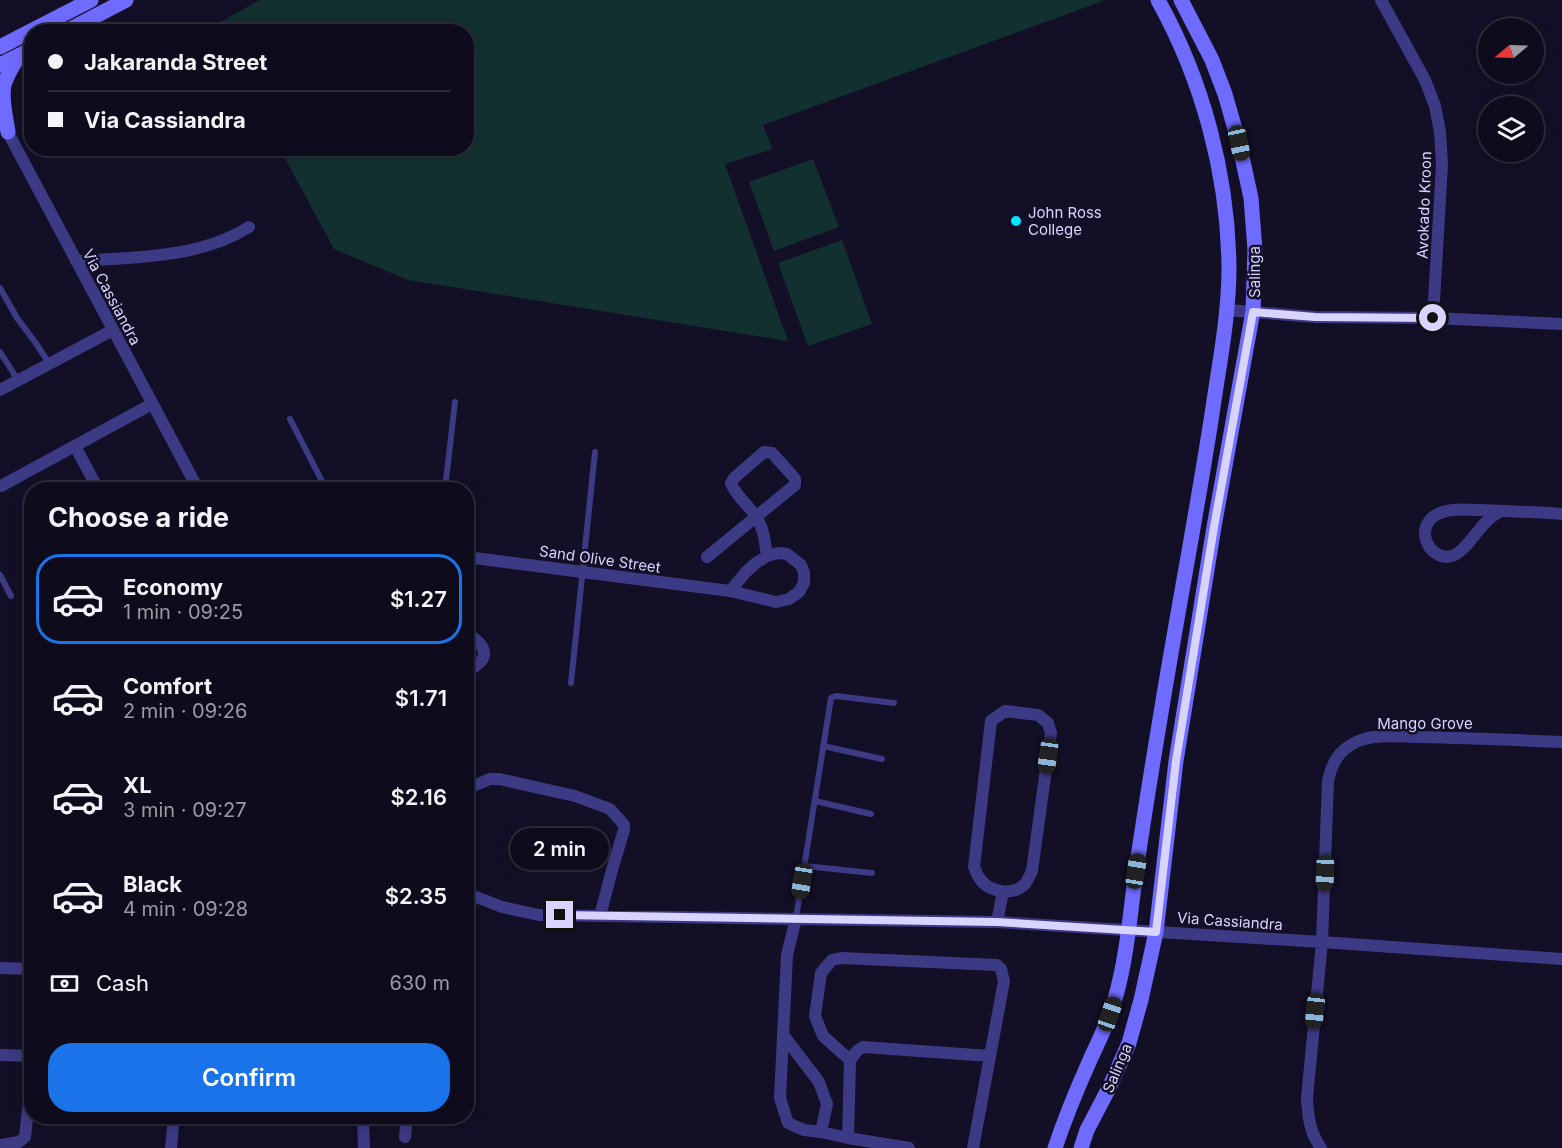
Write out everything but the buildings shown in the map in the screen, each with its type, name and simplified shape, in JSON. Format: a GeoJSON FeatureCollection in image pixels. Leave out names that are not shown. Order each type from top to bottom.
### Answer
{"type":"FeatureCollection","features":[{"type":"Feature","properties":{"kind":"street"},"geometry":{"type":"LineString","coordinates":[[45,24],[91,0]]}},
{"type":"Feature","properties":{"kind":"street"},"geometry":{"type":"LineString","coordinates":[[80,24],[126,0]]}},
{"type":"Feature","properties":{"kind":"street","name":"Salinga"},"geometry":{"type":"LineString","coordinates":[[1055,1148],[1115,998],[1129,930],[1162,706],[1205,459],[1228,310],[1229,264],[1226,224],[1220,173],[1210,128],[1198,89],[1158,0]]}},
{"type":"Feature","properties":{"kind":"street","name":"Salinga"},"geometry":{"type":"LineString","coordinates":[[1081,1148],[1128,1043],[1141,1000],[1156,932],[1178,749],[1214,527],[1253,312],[1255,250],[1251,198],[1239,143],[1225,94],[1212,60],[1181,0]]}},
{"type":"Feature","properties":{"kind":"street","name":"Avokado Kroon"},"geometry":{"type":"LineString","coordinates":[[1381,0],[1425,81],[1440,132],[1442,165],[1433,318]]}},
{"type":"Feature","properties":{"kind":"street"},"geometry":{"type":"LineString","coordinates":[[0,47],[24,35]]}},
{"type":"Feature","properties":{"kind":"street"},"geometry":{"type":"LineString","coordinates":[[0,65],[24,53]]}},
{"type":"Feature","properties":{"kind":"street"},"geometry":{"type":"LineString","coordinates":[[8,132],[4,105],[5,84],[8,74],[24,53]]}},
{"type":"Feature","properties":{"kind":"street","name":"Via Cassiandra"},"geometry":{"type":"LineString","coordinates":[[0,118],[194,482]]}},
{"type":"Feature","properties":{"kind":"street"},"geometry":{"type":"LineString","coordinates":[[76,261],[151,256],[196,249],[235,236],[249,227]]}},
{"type":"Feature","properties":{"kind":"street"},"geometry":{"type":"LineString","coordinates":[[1228,310],[1315,317],[1433,318],[1562,324]]}},
{"type":"Feature","properties":{"kind":"street"},"geometry":{"type":"LineString","coordinates":[[0,390],[112,330]]}},
{"type":"Feature","properties":{"kind":"street"},"geometry":{"type":"LineString","coordinates":[[1,486],[152,404]]}},
{"type":"Feature","properties":{"kind":"street"},"geometry":{"type":"LineString","coordinates":[[75,446],[94,482]]}},
{"type":"Feature","properties":{"kind":"street"},"geometry":{"type":"LineString","coordinates":[[707,556],[756,516],[795,485],[796,482],[792,475],[772,453],[760,453],[731,483],[735,491],[756,516],[761,525],[767,556],[746,572],[730,591]]}},
{"type":"Feature","properties":{"kind":"street"},"geometry":{"type":"LineString","coordinates":[[1500,511],[1485,523],[1470,542],[1451,556],[1444,557],[1434,552],[1426,540],[1425,528],[1428,522],[1435,515],[1451,510],[1500,511],[1562,514]]}},
{"type":"Feature","properties":{"kind":"street","name":"Sand Olive Street"},"geometry":{"type":"LineString","coordinates":[[474,558],[730,591],[776,602],[789,599],[799,591],[804,583],[801,565],[786,554],[778,553],[767,556]]}},
{"type":"Feature","properties":{"kind":"street"},"geometry":{"type":"LineString","coordinates":[[474,637],[484,653],[483,658],[474,667]]}},
{"type":"Feature","properties":{"kind":"street"},"geometry":{"type":"LineString","coordinates":[[1005,711],[1038,715],[1048,723],[1052,733],[1032,871],[1027,882],[1018,889],[1003,892],[986,885],[974,867],[991,721],[1005,711]]}},
{"type":"Feature","properties":{"kind":"street","name":"Mango Grove"},"geometry":{"type":"LineString","coordinates":[[1322,1148],[1315,1140],[1308,1120],[1307,1098],[1322,942],[1328,781],[1331,766],[1346,748],[1358,741],[1378,736],[1562,742]]}},
{"type":"Feature","properties":{"kind":"street"},"geometry":{"type":"LineString","coordinates":[[474,786],[490,779],[498,779],[575,796],[615,813],[624,825],[624,830],[600,916]]}},
{"type":"Feature","properties":{"kind":"street"},"geometry":{"type":"LineString","coordinates":[[997,922],[1003,892]]}},
{"type":"Feature","properties":{"kind":"street","name":"Via Cassiandra"},"geometry":{"type":"LineString","coordinates":[[474,896],[502,907],[539,915],[997,922],[1562,959]]}},
{"type":"Feature","properties":{"kind":"street"},"geometry":{"type":"LineString","coordinates":[[796,918],[787,955],[780,1098],[788,1123],[804,1130],[909,1148]]}},
{"type":"Feature","properties":{"kind":"street"},"geometry":{"type":"LineString","coordinates":[[849,1060],[823,1036],[815,1016],[821,973],[831,960],[841,958],[997,965],[1001,969],[1004,981],[973,1148]]}},
{"type":"Feature","properties":{"kind":"street"},"geometry":{"type":"LineString","coordinates":[[0,968],[24,969]]}},
{"type":"Feature","properties":{"kind":"street"},"geometry":{"type":"LineString","coordinates":[[784,1036],[819,1082],[827,1104],[821,1132]]}},
{"type":"Feature","properties":{"kind":"street"},"geometry":{"type":"LineString","coordinates":[[848,1138],[849,1060],[856,1051],[863,1047],[990,1056]]}},
{"type":"Feature","properties":{"kind":"street"},"geometry":{"type":"LineString","coordinates":[[0,1055],[24,1056]]}},
{"type":"Feature","properties":{"kind":"street"},"geometry":{"type":"LineString","coordinates":[[0,1145],[19,1142],[25,1137],[26,1124]]}},
{"type":"Feature","properties":{"kind":"street"},"geometry":{"type":"LineString","coordinates":[[171,1148],[173,1124]]}},
{"type":"Feature","properties":{"kind":"street"},"geometry":{"type":"LineString","coordinates":[[363,1124],[364,1148]]}},
{"type":"Feature","properties":{"kind":"street"},"geometry":{"type":"LineString","coordinates":[[405,1137],[406,1124]]}},
{"type":"Feature","properties":{"kind":"lane"},"geometry":{"type":"LineString","coordinates":[[0,288],[17,318],[49,363]]}},
{"type":"Feature","properties":{"kind":"lane"},"geometry":{"type":"LineString","coordinates":[[0,352],[18,380]]}},
{"type":"Feature","properties":{"kind":"lane"},"geometry":{"type":"LineString","coordinates":[[446,482],[455,402]]}},
{"type":"Feature","properties":{"kind":"lane"},"geometry":{"type":"LineString","coordinates":[[290,419],[322,482]]}},
{"type":"Feature","properties":{"kind":"lane"},"geometry":{"type":"LineString","coordinates":[[571,683],[595,453]]}},
{"type":"Feature","properties":{"kind":"lane"},"geometry":{"type":"LineString","coordinates":[[0,575],[11,596]]}},
{"type":"Feature","properties":{"kind":"lane"},"geometry":{"type":"LineString","coordinates":[[796,918],[831,698],[833,696],[894,703]]}},
{"type":"Feature","properties":{"kind":"lane"},"geometry":{"type":"LineString","coordinates":[[823,746],[882,759]]}},
{"type":"Feature","properties":{"kind":"lane"},"geometry":{"type":"LineString","coordinates":[[815,801],[872,814]]}},
{"type":"Feature","properties":{"kind":"lane"},"geometry":{"type":"LineString","coordinates":[[805,866],[872,873]]}},
{"type":"Feature","properties":{"kind":"green space"},"geometry":{"type":"Polygon","coordinates":[[[260,0],[1103,0],[763,125],[773,149],[725,164],[788,341],[408,280],[334,249],[284,156],[474,156],[474,24],[217,24],[260,0]]]}},
{"type":"Feature","properties":{"kind":"green space"},"geometry":{"type":"Polygon","coordinates":[[[813,159],[839,227],[774,251],[749,182],[813,159]]]}},
{"type":"Feature","properties":{"kind":"green space"},"geometry":{"type":"Polygon","coordinates":[[[842,240],[872,324],[808,346],[778,263],[842,240]]]}},
{"type":"Feature","properties":{"kind":"place","name":"John Ross College"},"geometry":{"type":"Point","coordinates":[1016,221]}},
{"type":"Feature","properties":{"kind":"route"},"geometry":{"type":"LineString","coordinates":[[560,915],[997,922],[1156,932],[1176,761],[1214,527],[1253,312],[1315,317],[1433,318]]}}]}
